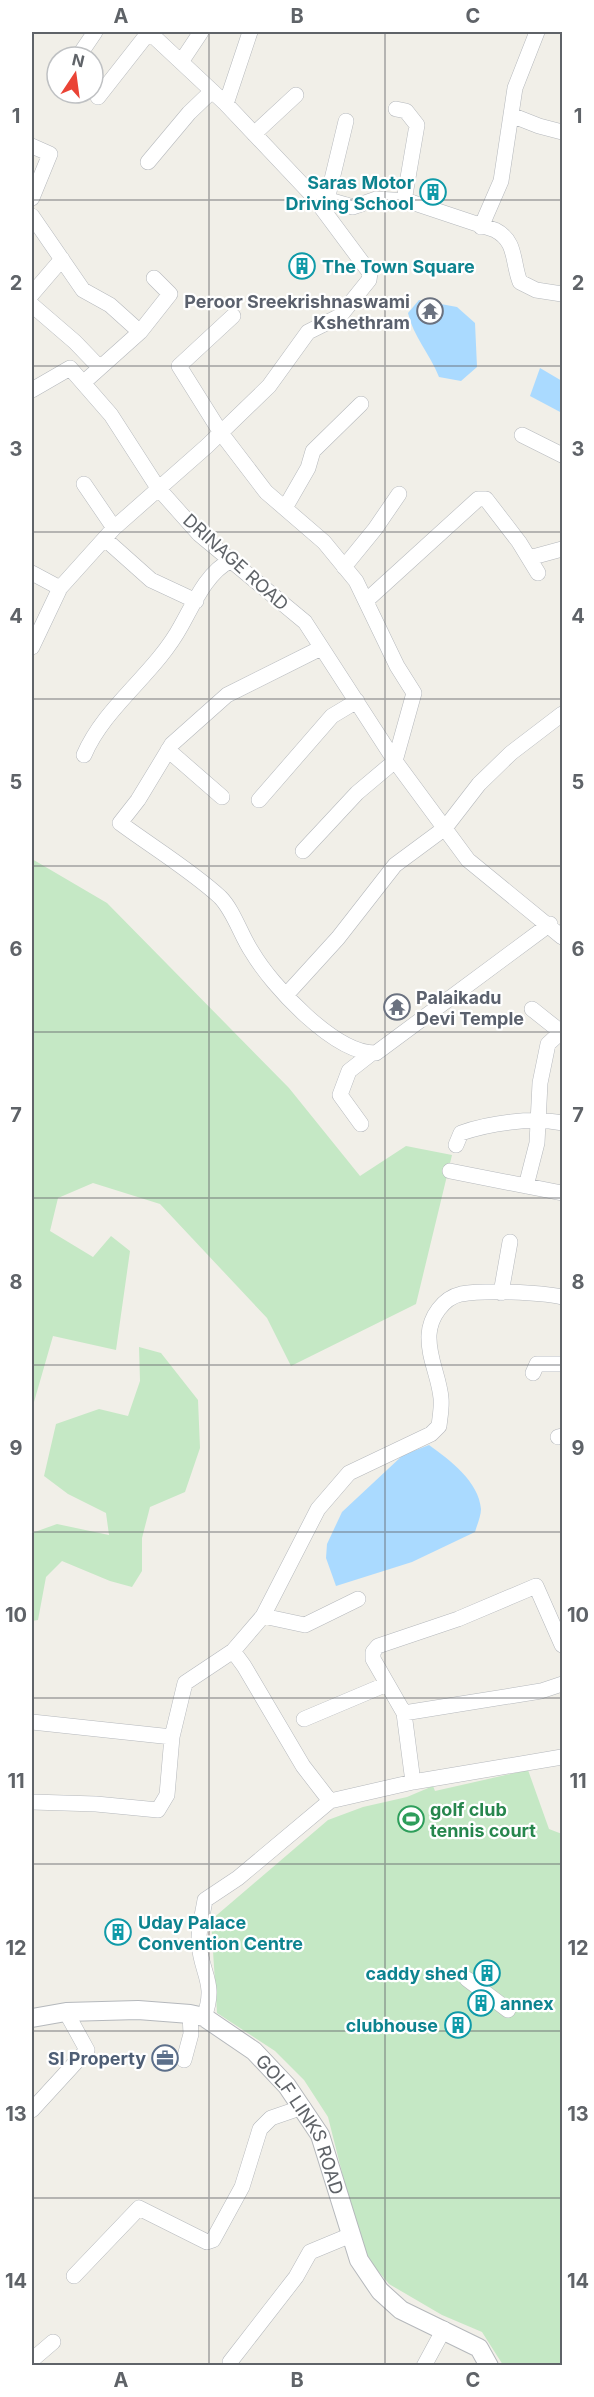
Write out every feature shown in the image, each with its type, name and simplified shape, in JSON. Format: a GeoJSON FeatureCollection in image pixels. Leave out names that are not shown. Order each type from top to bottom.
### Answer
{"type":"FeatureCollection","features":[{"type":"Feature","properties":{"kind":"street"},"geometry":{"type":"LineString","coordinates":[[86,45],[95,32]]}},
{"type":"Feature","properties":{"kind":"street"},"geometry":{"type":"LineString","coordinates":[[32,647],[60,588],[110,533],[221,433],[269,386],[308,332],[340,316],[369,280],[369,273],[312,195],[226,104],[149,32],[105,89]]}},
{"type":"Feature","properties":{"kind":"street"},"geometry":{"type":"LineString","coordinates":[[181,62],[201,32]]}},
{"type":"Feature","properties":{"kind":"street"},"geometry":{"type":"LineString","coordinates":[[226,104],[250,32]]}},
{"type":"Feature","properties":{"kind":"street"},"geometry":{"type":"LineString","coordinates":[[481,227],[501,181],[515,88],[537,32]]}},
{"type":"Feature","properties":{"kind":"street"},"geometry":{"type":"LineString","coordinates":[[148,162],[189,113],[212,91]]}},
{"type":"Feature","properties":{"kind":"street"},"geometry":{"type":"LineString","coordinates":[[254,134],[296,94]]}},
{"type":"Feature","properties":{"kind":"street"},"geometry":{"type":"LineString","coordinates":[[396,109],[406,111],[417,125],[404,201]]}},
{"type":"Feature","properties":{"kind":"street"},"geometry":{"type":"LineString","coordinates":[[511,115],[562,132]]}},
{"type":"Feature","properties":{"kind":"street"},"geometry":{"type":"LineString","coordinates":[[327,200],[346,121]]}},
{"type":"Feature","properties":{"kind":"street"},"geometry":{"type":"LineString","coordinates":[[32,146],[50,154],[32,198]]}},
{"type":"Feature","properties":{"kind":"street"},"geometry":{"type":"LineString","coordinates":[[312,195],[353,207],[376,199],[404,201],[446,212],[505,235],[513,250],[515,271],[520,282],[536,290],[562,294]]}},
{"type":"Feature","properties":{"kind":"street"},"geometry":{"type":"LineString","coordinates":[[32,216],[83,290],[110,305],[140,332]]}},
{"type":"Feature","properties":{"kind":"street"},"geometry":{"type":"LineString","coordinates":[[32,294],[62,259]]}},
{"type":"Feature","properties":{"kind":"street"},"geometry":{"type":"LineString","coordinates":[[83,382],[140,332],[170,294],[154,278]]}},
{"type":"Feature","properties":{"kind":"street"},"geometry":{"type":"LineString","coordinates":[[32,305],[75,342],[99,368]]}},
{"type":"Feature","properties":{"kind":"street"},"geometry":{"type":"LineString","coordinates":[[233,316],[179,366],[221,433],[266,492],[324,542],[344,567],[367,600],[397,666],[414,693],[395,761],[357,793],[303,851]]}},
{"type":"Feature","properties":{"kind":"street","name":"DRINAGE ROAD"},"geometry":{"type":"LineString","coordinates":[[32,390],[70,368],[111,415],[158,488],[200,534],[305,622],[395,761],[468,860],[550,924],[562,937]]}},
{"type":"Feature","properties":{"kind":"street"},"geometry":{"type":"LineString","coordinates":[[285,508],[308,468],[313,451],[361,404]]}},
{"type":"Feature","properties":{"kind":"street"},"geometry":{"type":"LineString","coordinates":[[522,435],[562,454]]}},
{"type":"Feature","properties":{"kind":"street"},"geometry":{"type":"LineString","coordinates":[[84,484],[110,533],[151,580],[195,601]]}},
{"type":"Feature","properties":{"kind":"street"},"geometry":{"type":"LineString","coordinates":[[344,567],[375,530],[399,494]]}},
{"type":"Feature","properties":{"kind":"street"},"geometry":{"type":"LineString","coordinates":[[367,600],[478,500],[486,499],[499,514],[538,573]]}},
{"type":"Feature","properties":{"kind":"street"},"geometry":{"type":"LineString","coordinates":[[529,558],[562,549]]}},
{"type":"Feature","properties":{"kind":"street"},"geometry":{"type":"LineString","coordinates":[[84,755],[91,737],[157,662],[195,601],[222,565],[230,561]]}},
{"type":"Feature","properties":{"kind":"street"},"geometry":{"type":"LineString","coordinates":[[32,573],[60,588]]}},
{"type":"Feature","properties":{"kind":"street"},"geometry":{"type":"LineString","coordinates":[[321,648],[227,695],[172,744],[120,823],[221,898],[252,953],[268,975],[328,1034],[354,1050],[376,1053],[550,924]]}},
{"type":"Feature","properties":{"kind":"street"},"geometry":{"type":"LineString","coordinates":[[259,800],[332,716],[357,701]]}},
{"type":"Feature","properties":{"kind":"street"},"geometry":{"type":"LineString","coordinates":[[287,994],[338,938],[395,865],[445,828],[479,784],[511,753],[562,714]]}},
{"type":"Feature","properties":{"kind":"street"},"geometry":{"type":"LineString","coordinates":[[168,750],[222,797]]}},
{"type":"Feature","properties":{"kind":"street"},"geometry":{"type":"LineString","coordinates":[[526,1186],[540,1120],[540,1083],[548,1044],[562,1031],[532,1010]]}},
{"type":"Feature","properties":{"kind":"street"},"geometry":{"type":"LineString","coordinates":[[361,1124],[340,1095],[349,1071],[372,1053]]}},
{"type":"Feature","properties":{"kind":"street"},"geometry":{"type":"LineString","coordinates":[[456,1145],[461,1133],[473,1129],[540,1120],[562,1123]]}},
{"type":"Feature","properties":{"kind":"street"},"geometry":{"type":"LineString","coordinates":[[450,1171],[562,1194]]}},
{"type":"Feature","properties":{"kind":"street"},"geometry":{"type":"LineString","coordinates":[[501,1293],[510,1242]]}},
{"type":"Feature","properties":{"kind":"street"},"geometry":{"type":"LineString","coordinates":[[32,1802],[96,1804],[158,1810],[167,1795],[172,1737],[185,1683],[232,1651],[263,1616],[318,1509],[349,1473],[431,1434],[439,1426],[441,1399],[430,1359],[429,1335],[431,1320],[439,1308],[459,1294],[542,1292],[562,1297]]}},
{"type":"Feature","properties":{"kind":"street"},"geometry":{"type":"LineString","coordinates":[[533,1373],[537,1364],[562,1364]]}},
{"type":"Feature","properties":{"kind":"street"},"geometry":{"type":"LineString","coordinates":[[413,1782],[404,1713],[373,1659],[373,1652],[378,1646],[458,1619],[536,1586],[562,1646]]}},
{"type":"Feature","properties":{"kind":"street"},"geometry":{"type":"LineString","coordinates":[[263,1616],[305,1625],[358,1599]]}},
{"type":"Feature","properties":{"kind":"street"},"geometry":{"type":"LineString","coordinates":[[232,1651],[244,1666],[303,1766],[330,1801]]}},
{"type":"Feature","properties":{"kind":"street"},"geometry":{"type":"LineString","coordinates":[[304,1719],[387,1684]]}},
{"type":"Feature","properties":{"kind":"street"},"geometry":{"type":"LineString","coordinates":[[404,1713],[541,1691],[562,1684]]}},
{"type":"Feature","properties":{"kind":"street"},"geometry":{"type":"LineString","coordinates":[[32,1722],[172,1737]]}},
{"type":"Feature","properties":{"kind":"street"},"geometry":{"type":"LineString","coordinates":[[184,2060],[197,2016],[210,2002],[209,1979],[199,1942],[206,1900],[238,1878],[330,1801],[413,1782],[562,1757]]}},
{"type":"Feature","properties":{"kind":"street"},"geometry":{"type":"LineString","coordinates":[[467,1979],[508,2010]]}},
{"type":"Feature","properties":{"kind":"street","name":"GOLF LINKS ROAD"},"geometry":{"type":"LineString","coordinates":[[32,2018],[66,2012],[138,2010],[197,2016],[254,2051],[303,2107],[320,2135],[359,2260],[380,2291],[401,2310],[479,2348],[489,2366]]}},
{"type":"Feature","properties":{"kind":"street"},"geometry":{"type":"LineString","coordinates":[[32,2110],[87,2050],[66,2012]]}},
{"type":"Feature","properties":{"kind":"street"},"geometry":{"type":"LineString","coordinates":[[74,2276],[139,2208],[207,2242],[213,2240],[242,2187],[260,2129],[271,2118],[303,2107]]}},
{"type":"Feature","properties":{"kind":"street"},"geometry":{"type":"LineString","coordinates":[[230,2362],[296,2277],[310,2252],[351,2235]]}},
{"type":"Feature","properties":{"kind":"street"},"geometry":{"type":"LineString","coordinates":[[424,2366],[444,2329]]}},
{"type":"Feature","properties":{"kind":"street"},"geometry":{"type":"LineString","coordinates":[[32,2360],[53,2343]]}},
{"type":"Feature","properties":{"kind":"green space"},"geometry":{"type":"Polygon","coordinates":[[[32,859],[107,903],[289,1088],[360,1176],[406,1146],[452,1155],[416,1304],[291,1366],[267,1318],[160,1204],[93,1183],[58,1198],[50,1231],[93,1257],[111,1236],[130,1251],[116,1350],[53,1336],[34,1402],[32,1425],[32,859]]]}},
{"type":"Feature","properties":{"kind":"green space"},"geometry":{"type":"Polygon","coordinates":[[[139,1347],[161,1353],[198,1400],[200,1448],[185,1492],[150,1507],[142,1538],[142,1571],[132,1587],[110,1581],[62,1561],[46,1577],[38,1620],[32,1621],[32,1533],[57,1524],[109,1535],[106,1513],[68,1494],[44,1476],[56,1424],[99,1409],[128,1416],[140,1381],[139,1347]]]}},
{"type":"Feature","properties":{"kind":"green space"},"geometry":{"type":"Polygon","coordinates":[[[528,1770],[549,1829],[562,1834],[562,2365],[503,2365],[482,2332],[442,2315],[389,2284],[362,2252],[328,2117],[304,2080],[275,2051],[217,2013],[211,1920],[328,1820],[363,1807],[407,1797],[433,1786],[435,1791],[528,1770]]]}},
{"type":"Feature","properties":{"kind":"water"},"geometry":{"type":"Polygon","coordinates":[[[419,300],[457,307],[475,323],[477,367],[461,381],[439,377],[418,337],[408,313],[419,300]]]}},
{"type":"Feature","properties":{"kind":"water"},"geometry":{"type":"Polygon","coordinates":[[[540,368],[562,381],[562,413],[530,396],[540,368]]]}},
{"type":"Feature","properties":{"kind":"water"},"geometry":{"type":"Polygon","coordinates":[[[429,1445],[462,1472],[475,1490],[481,1509],[475,1532],[412,1562],[336,1586],[326,1558],[327,1544],[342,1512],[403,1455],[429,1445]]]}},
{"type":"Feature","properties":{"kind":"place","name":"Saras Motor Driving School"},"geometry":{"type":"Point","coordinates":[433,192]}},
{"type":"Feature","properties":{"kind":"place","name":"The Town Square"},"geometry":{"type":"Point","coordinates":[302,266]}},
{"type":"Feature","properties":{"kind":"place","name":"Peroor Sreekrishnaswami Kshethram"},"geometry":{"type":"Point","coordinates":[430,311]}},
{"type":"Feature","properties":{"kind":"place","name":"Palaikadu Devi Temple"},"geometry":{"type":"Point","coordinates":[397,1007]}},
{"type":"Feature","properties":{"kind":"place","name":"golf club tennis court"},"geometry":{"type":"Point","coordinates":[411,1819]}},
{"type":"Feature","properties":{"kind":"place","name":"Uday Palace Convention Centre"},"geometry":{"type":"Point","coordinates":[118,1932]}},
{"type":"Feature","properties":{"kind":"place","name":"caddy shed"},"geometry":{"type":"Point","coordinates":[487,1973]}},
{"type":"Feature","properties":{"kind":"place","name":"annex"},"geometry":{"type":"Point","coordinates":[481,2003]}},
{"type":"Feature","properties":{"kind":"place","name":"clubhouse"},"geometry":{"type":"Point","coordinates":[458,2025]}},
{"type":"Feature","properties":{"kind":"place","name":"SI Property"},"geometry":{"type":"Point","coordinates":[165,2058]}}]}
